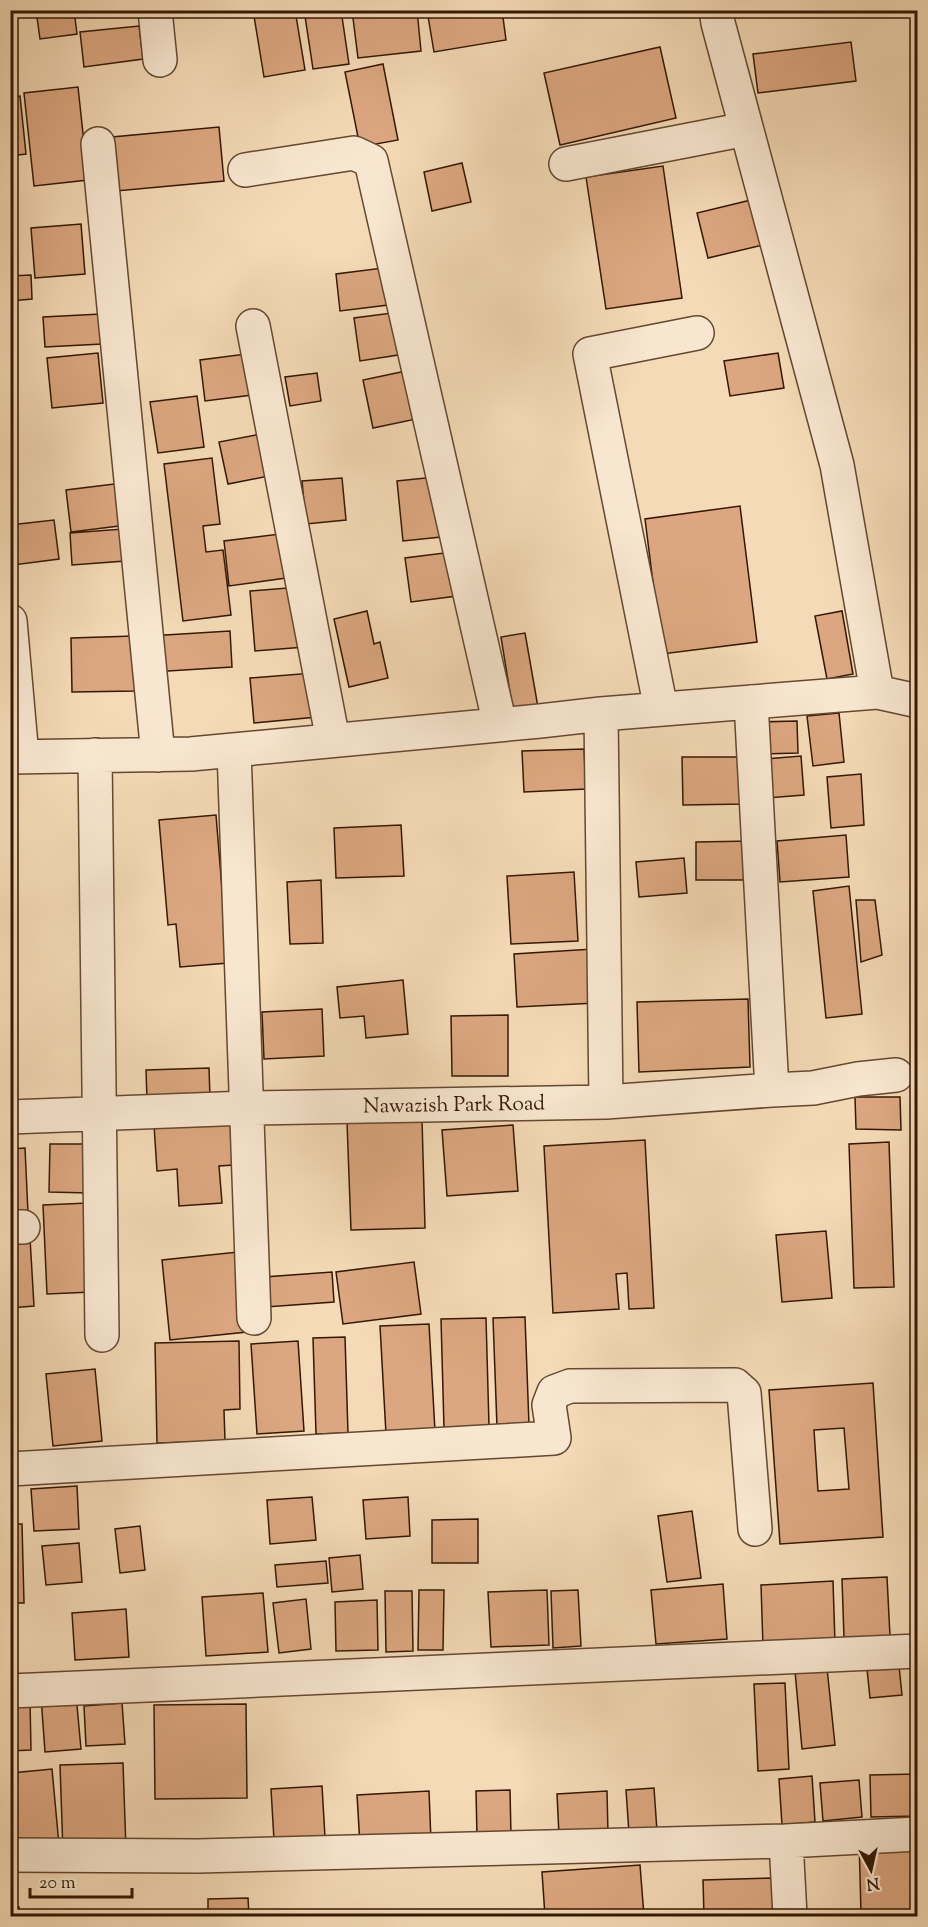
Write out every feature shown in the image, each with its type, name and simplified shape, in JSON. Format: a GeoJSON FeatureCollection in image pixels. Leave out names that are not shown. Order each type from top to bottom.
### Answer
{"type":"FeatureCollection","features":[{"type":"Feature","properties":{"kind":"street"},"geometry":{"type":"LineString","coordinates":[[155,10],[160,60]]}},
{"type":"Feature","properties":{"kind":"street"},"geometry":{"type":"LineString","coordinates":[[716,10],[837,465],[877,692]]}},
{"type":"Feature","properties":{"kind":"street"},"geometry":{"type":"LineString","coordinates":[[566,164],[746,129]]}},
{"type":"Feature","properties":{"kind":"street"},"geometry":{"type":"LineString","coordinates":[[98,144],[158,755]]}},
{"type":"Feature","properties":{"kind":"street"},"geometry":{"type":"LineString","coordinates":[[245,170],[354,153],[371,161],[500,725]]}},
{"type":"Feature","properties":{"kind":"street"},"geometry":{"type":"LineString","coordinates":[[253,326],[333,740]]}},
{"type":"Feature","properties":{"kind":"street"},"geometry":{"type":"LineString","coordinates":[[661,709],[590,354],[697,333]]}},
{"type":"Feature","properties":{"kind":"street"},"geometry":{"type":"LineString","coordinates":[[10,621],[16,757],[190,754],[601,714],[877,692],[918,701]]}},
{"type":"Feature","properties":{"kind":"street"},"geometry":{"type":"LineString","coordinates":[[751,702],[772,1090]]}},
{"type":"Feature","properties":{"kind":"street"},"geometry":{"type":"LineString","coordinates":[[601,714],[606,1102]]}},
{"type":"Feature","properties":{"kind":"street"},"geometry":{"type":"LineString","coordinates":[[234,750],[254,1318]]}},
{"type":"Feature","properties":{"kind":"street"},"geometry":{"type":"LineString","coordinates":[[95,755],[102,1335]]}},
{"type":"Feature","properties":{"kind":"street","name":"Nawazish Park Road"},"geometry":{"type":"LineString","coordinates":[[10,1117],[248,1108],[606,1102],[813,1088],[858,1079],[896,1075]]}},
{"type":"Feature","properties":{"kind":"street"},"geometry":{"type":"LineString","coordinates":[[10,1469],[554,1438],[549,1405],[554,1392],[570,1386],[735,1385],[744,1393],[754,1529]]}},
{"type":"Feature","properties":{"kind":"street"},"geometry":{"type":"LineString","coordinates":[[10,1691],[918,1651]]}},
{"type":"Feature","properties":{"kind":"street"},"geometry":{"type":"LineString","coordinates":[[10,1856],[198,1856],[786,1841],[918,1834]]}},
{"type":"Feature","properties":{"kind":"street"},"geometry":{"type":"LineString","coordinates":[[786,1841],[790,1917]]}},
{"type":"Feature","properties":{"kind":"building"},"geometry":{"type":"Polygon","coordinates":[[[36,10],[74,10],[77,34],[40,39],[36,10]]]}},
{"type":"Feature","properties":{"kind":"building"},"geometry":{"type":"Polygon","coordinates":[[[253,10],[295,10],[305,70],[264,77],[253,10]]]}},
{"type":"Feature","properties":{"kind":"building"},"geometry":{"type":"Polygon","coordinates":[[[341,10],[349,64],[313,69],[305,16],[341,10]]]}},
{"type":"Feature","properties":{"kind":"building"},"geometry":{"type":"Polygon","coordinates":[[[352,10],[417,10],[421,51],[358,58],[352,10]]]}},
{"type":"Feature","properties":{"kind":"building"},"geometry":{"type":"Polygon","coordinates":[[[427,10],[502,10],[506,40],[434,52],[427,10]]]}},
{"type":"Feature","properties":{"kind":"building"},"geometry":{"type":"Polygon","coordinates":[[[139,26],[143,59],[84,67],[80,32],[139,26]]]}},
{"type":"Feature","properties":{"kind":"building"},"geometry":{"type":"Polygon","coordinates":[[[851,42],[856,81],[758,93],[753,54],[851,42]]]}},
{"type":"Feature","properties":{"kind":"building"},"geometry":{"type":"Polygon","coordinates":[[[660,47],[676,118],[560,145],[544,73],[660,47]]]}},
{"type":"Feature","properties":{"kind":"building"},"geometry":{"type":"Polygon","coordinates":[[[383,64],[398,140],[360,147],[345,72],[383,64]]]}},
{"type":"Feature","properties":{"kind":"building"},"geometry":{"type":"Polygon","coordinates":[[[78,87],[88,180],[34,186],[24,93],[78,87]]]}},
{"type":"Feature","properties":{"kind":"building"},"geometry":{"type":"Polygon","coordinates":[[[20,96],[26,154],[10,156],[10,97],[20,96]]]}},
{"type":"Feature","properties":{"kind":"building"},"geometry":{"type":"Polygon","coordinates":[[[219,127],[224,181],[116,191],[112,137],[219,127]]]}},
{"type":"Feature","properties":{"kind":"building"},"geometry":{"type":"Polygon","coordinates":[[[462,163],[471,202],[432,211],[424,172],[462,163]]]}},
{"type":"Feature","properties":{"kind":"building"},"geometry":{"type":"Polygon","coordinates":[[[663,166],[682,298],[606,309],[586,177],[663,166]]]}},
{"type":"Feature","properties":{"kind":"building"},"geometry":{"type":"Polygon","coordinates":[[[751,200],[763,245],[708,258],[697,213],[751,200]]]}},
{"type":"Feature","properties":{"kind":"building"},"geometry":{"type":"Polygon","coordinates":[[[81,224],[85,274],[35,278],[31,228],[81,224]]]}},
{"type":"Feature","properties":{"kind":"building"},"geometry":{"type":"Polygon","coordinates":[[[383,268],[388,305],[340,311],[336,274],[383,268]]]}},
{"type":"Feature","properties":{"kind":"building"},"geometry":{"type":"Polygon","coordinates":[[[31,275],[32,299],[10,301],[10,276],[31,275]]]}},
{"type":"Feature","properties":{"kind":"building"},"geometry":{"type":"Polygon","coordinates":[[[392,313],[398,355],[360,361],[354,318],[392,313]]]}},
{"type":"Feature","properties":{"kind":"building"},"geometry":{"type":"Polygon","coordinates":[[[101,314],[102,344],[45,347],[43,317],[101,314]]]}},
{"type":"Feature","properties":{"kind":"building"},"geometry":{"type":"Polygon","coordinates":[[[98,353],[103,403],[52,408],[47,358],[98,353]]]}},
{"type":"Feature","properties":{"kind":"building"},"geometry":{"type":"Polygon","coordinates":[[[778,353],[784,388],[730,396],[724,361],[778,353]]]}},
{"type":"Feature","properties":{"kind":"building"},"geometry":{"type":"Polygon","coordinates":[[[246,354],[252,395],[205,401],[200,360],[246,354]]]}},
{"type":"Feature","properties":{"kind":"building"},"geometry":{"type":"Polygon","coordinates":[[[406,371],[416,419],[373,428],[363,380],[406,371]]]}},
{"type":"Feature","properties":{"kind":"building"},"geometry":{"type":"Polygon","coordinates":[[[317,373],[321,401],[290,406],[285,377],[317,373]]]}},
{"type":"Feature","properties":{"kind":"building"},"geometry":{"type":"Polygon","coordinates":[[[197,396],[204,447],[158,453],[150,402],[197,396]]]}},
{"type":"Feature","properties":{"kind":"building"},"geometry":{"type":"Polygon","coordinates":[[[261,434],[269,476],[228,484],[219,442],[261,434]]]}},
{"type":"Feature","properties":{"kind":"building"},"geometry":{"type":"Polygon","coordinates":[[[212,458],[220,524],[203,526],[206,552],[223,550],[231,615],[183,621],[164,464],[212,458]]]}},
{"type":"Feature","properties":{"kind":"building"},"geometry":{"type":"Polygon","coordinates":[[[435,477],[441,537],[403,541],[397,481],[435,477]]]}},
{"type":"Feature","properties":{"kind":"building"},"geometry":{"type":"Polygon","coordinates":[[[342,478],[346,520],[306,524],[302,481],[342,478]]]}},
{"type":"Feature","properties":{"kind":"building"},"geometry":{"type":"Polygon","coordinates":[[[122,483],[127,525],[71,532],[66,490],[122,483]]]}},
{"type":"Feature","properties":{"kind":"building"},"geometry":{"type":"Polygon","coordinates":[[[740,506],[757,642],[662,654],[645,519],[740,506]]]}},
{"type":"Feature","properties":{"kind":"building"},"geometry":{"type":"Polygon","coordinates":[[[54,520],[59,559],[13,565],[10,525],[54,520]]]}},
{"type":"Feature","properties":{"kind":"building"},"geometry":{"type":"Polygon","coordinates":[[[123,529],[125,561],[72,565],[70,533],[123,529]]]}},
{"type":"Feature","properties":{"kind":"building"},"geometry":{"type":"Polygon","coordinates":[[[288,533],[293,577],[229,586],[224,541],[288,533]]]}},
{"type":"Feature","properties":{"kind":"building"},"geometry":{"type":"Polygon","coordinates":[[[452,552],[457,596],[411,602],[405,558],[452,552]]]}},
{"type":"Feature","properties":{"kind":"building"},"geometry":{"type":"Polygon","coordinates":[[[300,587],[305,647],[255,651],[250,591],[300,587]]]}},
{"type":"Feature","properties":{"kind":"building"},"geometry":{"type":"Polygon","coordinates":[[[367,611],[374,644],[380,642],[388,678],[349,687],[334,619],[367,611]]]}},
{"type":"Feature","properties":{"kind":"building"},"geometry":{"type":"Polygon","coordinates":[[[842,611],[853,674],[827,679],[815,616],[842,611]]]}},
{"type":"Feature","properties":{"kind":"building"},"geometry":{"type":"Polygon","coordinates":[[[230,631],[232,667],[152,672],[149,636],[230,631]]]}},
{"type":"Feature","properties":{"kind":"building"},"geometry":{"type":"Polygon","coordinates":[[[525,633],[539,713],[514,717],[501,637],[525,633]]]}},
{"type":"Feature","properties":{"kind":"building"},"geometry":{"type":"Polygon","coordinates":[[[134,636],[136,691],[72,692],[71,638],[134,636]]]}},
{"type":"Feature","properties":{"kind":"building"},"geometry":{"type":"Polygon","coordinates":[[[313,673],[317,717],[254,723],[250,678],[313,673]]]}},
{"type":"Feature","properties":{"kind":"building"},"geometry":{"type":"Polygon","coordinates":[[[839,713],[844,762],[813,766],[807,716],[839,713]]]}},
{"type":"Feature","properties":{"kind":"building"},"geometry":{"type":"Polygon","coordinates":[[[797,721],[798,753],[758,754],[757,722],[797,721]]]}},
{"type":"Feature","properties":{"kind":"building"},"geometry":{"type":"Polygon","coordinates":[[[584,749],[586,789],[524,792],[522,751],[584,749]]]}},
{"type":"Feature","properties":{"kind":"building"},"geometry":{"type":"Polygon","coordinates":[[[801,756],[804,795],[767,798],[765,759],[801,756]]]}},
{"type":"Feature","properties":{"kind":"building"},"geometry":{"type":"Polygon","coordinates":[[[682,757],[745,757],[745,804],[683,805],[682,757]]]}},
{"type":"Feature","properties":{"kind":"building"},"geometry":{"type":"Polygon","coordinates":[[[861,774],[864,825],[831,828],[827,777],[861,774]]]}},
{"type":"Feature","properties":{"kind":"building"},"geometry":{"type":"Polygon","coordinates":[[[216,815],[228,963],[180,967],[176,924],[168,925],[159,820],[216,815]]]}},
{"type":"Feature","properties":{"kind":"building"},"geometry":{"type":"Polygon","coordinates":[[[401,825],[404,876],[336,878],[334,828],[401,825]]]}},
{"type":"Feature","properties":{"kind":"building"},"geometry":{"type":"Polygon","coordinates":[[[846,835],[849,877],[780,882],[777,841],[846,835]]]}},
{"type":"Feature","properties":{"kind":"building"},"geometry":{"type":"Polygon","coordinates":[[[752,841],[752,880],[696,880],[696,842],[752,841]]]}},
{"type":"Feature","properties":{"kind":"building"},"geometry":{"type":"Polygon","coordinates":[[[684,858],[687,893],[639,897],[636,862],[684,858]]]}},
{"type":"Feature","properties":{"kind":"building"},"geometry":{"type":"Polygon","coordinates":[[[574,872],[578,941],[511,944],[507,876],[574,872]]]}},
{"type":"Feature","properties":{"kind":"building"},"geometry":{"type":"Polygon","coordinates":[[[321,880],[323,943],[290,944],[287,882],[321,880]]]}},
{"type":"Feature","properties":{"kind":"building"},"geometry":{"type":"Polygon","coordinates":[[[849,886],[862,1014],[826,1018],[813,891],[849,886]]]}},
{"type":"Feature","properties":{"kind":"building"},"geometry":{"type":"Polygon","coordinates":[[[856,900],[875,900],[882,955],[861,962],[856,900]]]}},
{"type":"Feature","properties":{"kind":"building"},"geometry":{"type":"Polygon","coordinates":[[[593,949],[596,1003],[517,1007],[514,954],[593,949]]]}},
{"type":"Feature","properties":{"kind":"building"},"geometry":{"type":"Polygon","coordinates":[[[403,980],[408,1034],[366,1038],[364,1016],[340,1018],[337,987],[403,980]]]}},
{"type":"Feature","properties":{"kind":"building"},"geometry":{"type":"Polygon","coordinates":[[[748,999],[750,1067],[639,1072],[637,1002],[748,999]]]}},
{"type":"Feature","properties":{"kind":"building"},"geometry":{"type":"Polygon","coordinates":[[[322,1009],[324,1056],[264,1059],[262,1012],[322,1009]]]}},
{"type":"Feature","properties":{"kind":"building"},"geometry":{"type":"Polygon","coordinates":[[[508,1015],[508,1076],[452,1076],[451,1016],[508,1015]]]}},
{"type":"Feature","properties":{"kind":"building"},"geometry":{"type":"Polygon","coordinates":[[[209,1068],[210,1098],[147,1100],[146,1070],[209,1068]]]}},
{"type":"Feature","properties":{"kind":"building"},"geometry":{"type":"Polygon","coordinates":[[[855,1097],[900,1097],[901,1130],[856,1129],[855,1097]]]}},
{"type":"Feature","properties":{"kind":"building"},"geometry":{"type":"Polygon","coordinates":[[[912,1105],[918,1105],[918,1185],[912,1105]]]}},
{"type":"Feature","properties":{"kind":"building"},"geometry":{"type":"Polygon","coordinates":[[[422,1119],[425,1228],[351,1230],[347,1122],[422,1119]]]}},
{"type":"Feature","properties":{"kind":"building"},"geometry":{"type":"Polygon","coordinates":[[[230,1120],[234,1165],[219,1166],[222,1203],[179,1206],[177,1169],[157,1171],[154,1125],[230,1120]]]}},
{"type":"Feature","properties":{"kind":"building"},"geometry":{"type":"Polygon","coordinates":[[[513,1125],[518,1191],[447,1196],[442,1130],[513,1125]]]}},
{"type":"Feature","properties":{"kind":"building"},"geometry":{"type":"Polygon","coordinates":[[[645,1140],[654,1308],[629,1309],[627,1273],[616,1274],[619,1309],[553,1313],[544,1146],[645,1140]]]}},
{"type":"Feature","properties":{"kind":"building"},"geometry":{"type":"Polygon","coordinates":[[[889,1142],[894,1287],[854,1288],[849,1144],[889,1142]]]}},
{"type":"Feature","properties":{"kind":"building"},"geometry":{"type":"Polygon","coordinates":[[[50,1144],[89,1144],[89,1193],[49,1192],[50,1144]]]}},
{"type":"Feature","properties":{"kind":"building"},"geometry":{"type":"Polygon","coordinates":[[[25,1148],[28,1213],[10,1214],[10,1149],[25,1148]]]}},
{"type":"Feature","properties":{"kind":"building"},"geometry":{"type":"Polygon","coordinates":[[[88,1203],[92,1292],[47,1294],[43,1205],[88,1203]]]}},
{"type":"Feature","properties":{"kind":"building"},"geometry":{"type":"Polygon","coordinates":[[[826,1231],[832,1298],[782,1302],[776,1235],[826,1231]]]}},
{"type":"Feature","properties":{"kind":"building"},"geometry":{"type":"Polygon","coordinates":[[[30,1238],[34,1306],[10,1308],[10,1239],[30,1238]]]}},
{"type":"Feature","properties":{"kind":"building"},"geometry":{"type":"Polygon","coordinates":[[[238,1252],[247,1332],[170,1340],[162,1260],[238,1252]]]}},
{"type":"Feature","properties":{"kind":"building"},"geometry":{"type":"Polygon","coordinates":[[[414,1262],[421,1314],[343,1324],[336,1272],[414,1262]]]}},
{"type":"Feature","properties":{"kind":"building"},"geometry":{"type":"Polygon","coordinates":[[[332,1272],[334,1302],[266,1307],[264,1277],[332,1272]]]}},
{"type":"Feature","properties":{"kind":"building"},"geometry":{"type":"Polygon","coordinates":[[[525,1317],[529,1425],[497,1427],[493,1318],[525,1317]]]}},
{"type":"Feature","properties":{"kind":"building"},"geometry":{"type":"Polygon","coordinates":[[[486,1318],[489,1426],[444,1428],[441,1319],[486,1318]]]}},
{"type":"Feature","properties":{"kind":"building"},"geometry":{"type":"Polygon","coordinates":[[[429,1324],[435,1431],[386,1434],[380,1326],[429,1324]]]}},
{"type":"Feature","properties":{"kind":"building"},"geometry":{"type":"Polygon","coordinates":[[[345,1337],[348,1433],[316,1434],[313,1338],[345,1337]]]}},
{"type":"Feature","properties":{"kind":"building"},"geometry":{"type":"Polygon","coordinates":[[[239,1341],[240,1409],[224,1410],[225,1441],[157,1443],[155,1343],[239,1341]]]}},
{"type":"Feature","properties":{"kind":"building"},"geometry":{"type":"Polygon","coordinates":[[[298,1341],[304,1431],[257,1434],[251,1344],[298,1341]]]}},
{"type":"Feature","properties":{"kind":"building"},"geometry":{"type":"Polygon","coordinates":[[[95,1369],[102,1441],[53,1446],[46,1374],[95,1369]]]}},
{"type":"Feature","properties":{"kind":"building"},"geometry":{"type":"Polygon","coordinates":[[[873,1383],[883,1537],[780,1544],[769,1390],[873,1383]],[[844,1428],[814,1430],[818,1491],[849,1489],[844,1428]]]}},
{"type":"Feature","properties":{"kind":"building"},"geometry":{"type":"Polygon","coordinates":[[[77,1486],[79,1529],[34,1531],[31,1489],[77,1486]]]}},
{"type":"Feature","properties":{"kind":"building"},"geometry":{"type":"Polygon","coordinates":[[[312,1497],[316,1540],[270,1544],[267,1500],[312,1497]]]}},
{"type":"Feature","properties":{"kind":"building"},"geometry":{"type":"Polygon","coordinates":[[[408,1497],[410,1536],[366,1539],[363,1500],[408,1497]]]}},
{"type":"Feature","properties":{"kind":"building"},"geometry":{"type":"Polygon","coordinates":[[[692,1511],[701,1578],[667,1582],[658,1516],[692,1511]]]}},
{"type":"Feature","properties":{"kind":"building"},"geometry":{"type":"Polygon","coordinates":[[[478,1519],[478,1563],[432,1563],[432,1520],[478,1519]]]}},
{"type":"Feature","properties":{"kind":"building"},"geometry":{"type":"Polygon","coordinates":[[[10,1524],[22,1524],[24,1603],[10,1603],[10,1524]]]}},
{"type":"Feature","properties":{"kind":"building"},"geometry":{"type":"Polygon","coordinates":[[[140,1526],[145,1570],[120,1573],[115,1529],[140,1526]]]}},
{"type":"Feature","properties":{"kind":"building"},"geometry":{"type":"Polygon","coordinates":[[[79,1543],[82,1582],[46,1585],[42,1546],[79,1543]]]}},
{"type":"Feature","properties":{"kind":"building"},"geometry":{"type":"Polygon","coordinates":[[[360,1555],[363,1589],[332,1592],[329,1558],[360,1555]]]}},
{"type":"Feature","properties":{"kind":"building"},"geometry":{"type":"Polygon","coordinates":[[[326,1561],[328,1583],[277,1587],[275,1565],[326,1561]]]}},
{"type":"Feature","properties":{"kind":"building"},"geometry":{"type":"Polygon","coordinates":[[[887,1577],[890,1636],[844,1638],[842,1579],[887,1577]]]}},
{"type":"Feature","properties":{"kind":"building"},"geometry":{"type":"Polygon","coordinates":[[[833,1581],[835,1643],[763,1647],[761,1585],[833,1581]]]}},
{"type":"Feature","properties":{"kind":"building"},"geometry":{"type":"Polygon","coordinates":[[[723,1584],[727,1639],[656,1644],[651,1590],[723,1584]]]}},
{"type":"Feature","properties":{"kind":"building"},"geometry":{"type":"Polygon","coordinates":[[[419,1590],[444,1590],[443,1650],[418,1650],[419,1590]]]}},
{"type":"Feature","properties":{"kind":"building"},"geometry":{"type":"Polygon","coordinates":[[[547,1590],[549,1645],[491,1647],[488,1592],[547,1590]]]}},
{"type":"Feature","properties":{"kind":"building"},"geometry":{"type":"Polygon","coordinates":[[[578,1590],[581,1646],[553,1648],[551,1591],[578,1590]]]}},
{"type":"Feature","properties":{"kind":"building"},"geometry":{"type":"Polygon","coordinates":[[[385,1591],[412,1591],[413,1651],[386,1652],[385,1591]]]}},
{"type":"Feature","properties":{"kind":"building"},"geometry":{"type":"Polygon","coordinates":[[[263,1593],[268,1652],[206,1656],[202,1597],[263,1593]]]}},
{"type":"Feature","properties":{"kind":"building"},"geometry":{"type":"Polygon","coordinates":[[[306,1599],[311,1649],[279,1653],[273,1603],[306,1599]]]}},
{"type":"Feature","properties":{"kind":"building"},"geometry":{"type":"Polygon","coordinates":[[[377,1600],[378,1650],[336,1651],[335,1602],[377,1600]]]}},
{"type":"Feature","properties":{"kind":"building"},"geometry":{"type":"Polygon","coordinates":[[[126,1609],[129,1657],[75,1660],[72,1613],[126,1609]]]}},
{"type":"Feature","properties":{"kind":"building"},"geometry":{"type":"Polygon","coordinates":[[[899,1666],[902,1695],[870,1698],[867,1669],[899,1666]]]}},
{"type":"Feature","properties":{"kind":"building"},"geometry":{"type":"Polygon","coordinates":[[[827,1668],[835,1745],[802,1749],[795,1671],[827,1668]]]}},
{"type":"Feature","properties":{"kind":"building"},"geometry":{"type":"Polygon","coordinates":[[[785,1683],[789,1769],[758,1771],[754,1684],[785,1683]]]}},
{"type":"Feature","properties":{"kind":"building"},"geometry":{"type":"Polygon","coordinates":[[[76,1695],[81,1749],[45,1752],[41,1697],[76,1695]]]}},
{"type":"Feature","properties":{"kind":"building"},"geometry":{"type":"Polygon","coordinates":[[[30,1701],[31,1750],[10,1751],[10,1702],[30,1701]]]}},
{"type":"Feature","properties":{"kind":"building"},"geometry":{"type":"Polygon","coordinates":[[[122,1703],[125,1744],[86,1746],[84,1706],[122,1703]]]}},
{"type":"Feature","properties":{"kind":"building"},"geometry":{"type":"Polygon","coordinates":[[[246,1704],[247,1798],[155,1799],[154,1705],[246,1704]]]}},
{"type":"Feature","properties":{"kind":"building"},"geometry":{"type":"Polygon","coordinates":[[[123,1763],[126,1850],[63,1852],[60,1765],[123,1763]]]}},
{"type":"Feature","properties":{"kind":"building"},"geometry":{"type":"Polygon","coordinates":[[[52,1769],[59,1845],[17,1849],[11,1773],[52,1769]]]}},
{"type":"Feature","properties":{"kind":"building"},"geometry":{"type":"Polygon","coordinates":[[[918,1774],[918,1816],[871,1817],[870,1775],[918,1774]]]}},
{"type":"Feature","properties":{"kind":"building"},"geometry":{"type":"Polygon","coordinates":[[[812,1776],[815,1822],[782,1825],[779,1779],[812,1776]]]}},
{"type":"Feature","properties":{"kind":"building"},"geometry":{"type":"Polygon","coordinates":[[[859,1780],[862,1817],[823,1821],[820,1783],[859,1780]]]}},
{"type":"Feature","properties":{"kind":"building"},"geometry":{"type":"Polygon","coordinates":[[[322,1786],[325,1837],[274,1840],[271,1789],[322,1786]]]}},
{"type":"Feature","properties":{"kind":"building"},"geometry":{"type":"Polygon","coordinates":[[[654,1788],[657,1831],[629,1833],[626,1790],[654,1788]]]}},
{"type":"Feature","properties":{"kind":"building"},"geometry":{"type":"Polygon","coordinates":[[[510,1790],[511,1836],[477,1837],[476,1791],[510,1790]]]}},
{"type":"Feature","properties":{"kind":"building"},"geometry":{"type":"Polygon","coordinates":[[[429,1791],[431,1841],[360,1845],[357,1795],[429,1791]]]}},
{"type":"Feature","properties":{"kind":"building"},"geometry":{"type":"Polygon","coordinates":[[[607,1791],[608,1834],[559,1835],[557,1794],[607,1791]]]}},
{"type":"Feature","properties":{"kind":"building"},"geometry":{"type":"Polygon","coordinates":[[[918,1837],[918,1913],[861,1914],[859,1838],[918,1837]]]}},
{"type":"Feature","properties":{"kind":"building"},"geometry":{"type":"Polygon","coordinates":[[[640,1865],[644,1916],[545,1916],[542,1872],[640,1865]]]}},
{"type":"Feature","properties":{"kind":"building"},"geometry":{"type":"Polygon","coordinates":[[[775,1878],[776,1916],[704,1916],[703,1880],[775,1878]]]}},
{"type":"Feature","properties":{"kind":"building"},"geometry":{"type":"Polygon","coordinates":[[[248,1898],[249,1916],[208,1916],[208,1899],[248,1898]]]}},
{"type":"Feature","properties":{"kind":"building"},"geometry":{"type":"Polygon","coordinates":[[[10,1907],[19,1907],[19,1916],[10,1916],[10,1907]]]}}]}
